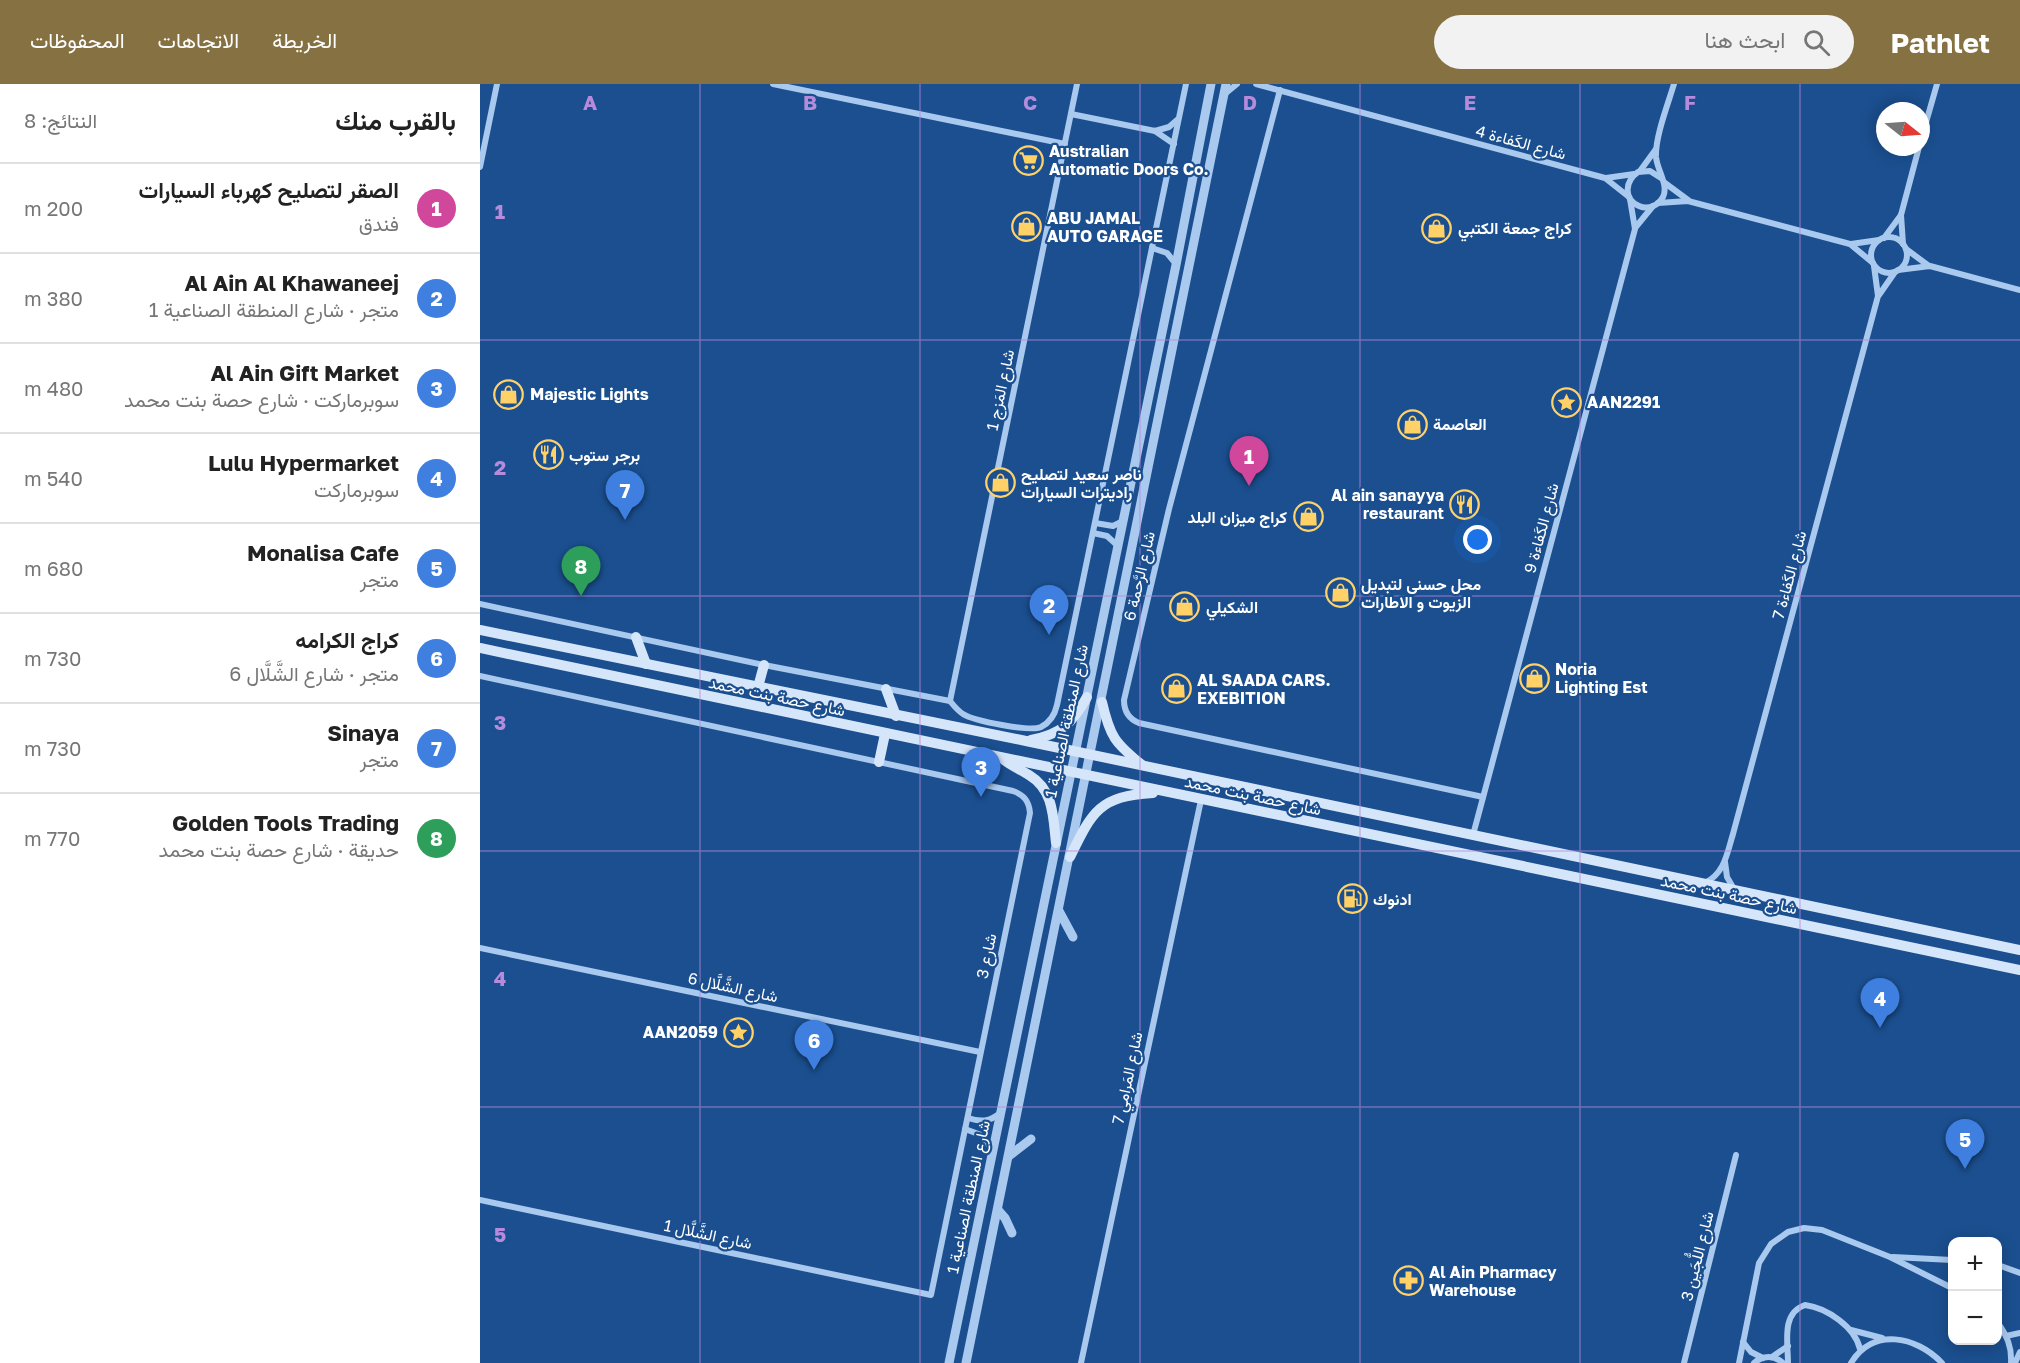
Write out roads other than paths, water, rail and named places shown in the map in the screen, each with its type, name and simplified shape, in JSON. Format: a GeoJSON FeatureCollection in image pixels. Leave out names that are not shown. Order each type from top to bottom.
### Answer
{"type":"FeatureCollection","features":[{"type":"Feature","properties":{"kind":"main road","name":"شارع حصة بنت محمد"},"geometry":{"type":"LineString","coordinates":[[480,630],[1026,741],[1145,768],[2020,950]]}},
{"type":"Feature","properties":{"kind":"main road"},"geometry":{"type":"LineString","coordinates":[[636,637],[646,664]]}},
{"type":"Feature","properties":{"kind":"main road","name":"شارع حصة بنت محمد"},"geometry":{"type":"LineString","coordinates":[[480,648],[2020,970]]}},
{"type":"Feature","properties":{"kind":"main road"},"geometry":{"type":"LineString","coordinates":[[758,687],[764,665]]}},
{"type":"Feature","properties":{"kind":"main road"},"geometry":{"type":"LineString","coordinates":[[886,689],[896,716]]}},
{"type":"Feature","properties":{"kind":"main road"},"geometry":{"type":"LineString","coordinates":[[1026,741],[1063,729],[1077,715],[1087,697]]}},
{"type":"Feature","properties":{"kind":"main road"},"geometry":{"type":"LineString","coordinates":[[1102,702],[1112,735],[1121,747],[1145,768]]}},
{"type":"Feature","properties":{"kind":"main road"},"geometry":{"type":"LineString","coordinates":[[879,762],[885,734]]}},
{"type":"Feature","properties":{"kind":"main road"},"geometry":{"type":"LineString","coordinates":[[999,757],[1028,774],[1045,790],[1053,812],[1056,843]]}},
{"type":"Feature","properties":{"kind":"main road"},"geometry":{"type":"LineString","coordinates":[[1070,857],[1087,823],[1106,804],[1125,796],[1168,792]]}},
{"type":"Feature","properties":{"kind":"street"},"geometry":{"type":"LineString","coordinates":[[480,166],[497,84]]}},
{"type":"Feature","properties":{"kind":"street"},"geometry":{"type":"LineString","coordinates":[[773,84],[1065,144]]}},
{"type":"Feature","properties":{"kind":"street","name":"شارع المَزج 1"},"geometry":{"type":"LineString","coordinates":[[950,701],[1077,84]]}},
{"type":"Feature","properties":{"kind":"street"},"geometry":{"type":"LineString","coordinates":[[480,604],[764,665],[950,701],[962,713],[977,719],[1028,729],[1041,727],[1049,721],[1057,705],[1186,84]]}},
{"type":"Feature","properties":{"kind":"street","name":"شارع المنطقة الصناعية 1"},"geometry":{"type":"LineString","coordinates":[[949,1363],[1124,521],[1211,84]]}},
{"type":"Feature","properties":{"kind":"street","name":"شارع المنطقة الصناعية 1"},"geometry":{"type":"LineString","coordinates":[[966,1363],[1226,84]]}},
{"type":"Feature","properties":{"kind":"street"},"geometry":{"type":"LineString","coordinates":[[1224,96],[1238,84]]}},
{"type":"Feature","properties":{"kind":"street","name":"شارع الكَفاءة 4"},"geometry":{"type":"LineString","coordinates":[[1257,84],[1605,178],[1622,177],[1639,172]]}},
{"type":"Feature","properties":{"kind":"street"},"geometry":{"type":"LineString","coordinates":[[1656,205],[1665,191],[1657,164],[1656,148],[1674,84]]}},
{"type":"Feature","properties":{"kind":"street"},"geometry":{"type":"LineString","coordinates":[[1930,106],[1936,84]]}},
{"type":"Feature","properties":{"kind":"street","name":"شارع الرَّحمة 6"},"geometry":{"type":"LineString","coordinates":[[1280,90],[1169,509],[1124,700],[1125,710],[1139,723],[1483,797]]}},
{"type":"Feature","properties":{"kind":"street"},"geometry":{"type":"LineString","coordinates":[[1071,114],[1155,131],[1174,144]]}},
{"type":"Feature","properties":{"kind":"street"},"geometry":{"type":"LineString","coordinates":[[1155,131],[1169,127],[1179,117]]}},
{"type":"Feature","properties":{"kind":"street"},"geometry":{"type":"LineString","coordinates":[[1656,148],[1628,183],[1630,198],[1643,208],[1688,201],[1850,244],[1896,239],[1930,266],[2020,290]]}},
{"type":"Feature","properties":{"kind":"street"},"geometry":{"type":"LineString","coordinates":[[1874,264],[1872,249],[1900,215],[1916,156]]}},
{"type":"Feature","properties":{"kind":"street"},"geometry":{"type":"LineString","coordinates":[[1639,172],[1650,171],[1688,201]]}},
{"type":"Feature","properties":{"kind":"street","name":"شارع الكَفاءة 4"},"geometry":{"type":"LineString","coordinates":[[1605,178],[1630,198]]}},
{"type":"Feature","properties":{"kind":"street","name":"شارع الكَفاءة 9"},"geometry":{"type":"LineString","coordinates":[[1473,835],[1635,229],[1630,198]]}},
{"type":"Feature","properties":{"kind":"street","name":"شارع الكَفاءة 9"},"geometry":{"type":"LineString","coordinates":[[1635,229],[1656,205]]}},
{"type":"Feature","properties":{"kind":"street"},"geometry":{"type":"LineString","coordinates":[[1897,271],[1906,260],[1900,215]]}},
{"type":"Feature","properties":{"kind":"street"},"geometry":{"type":"LineString","coordinates":[[1163,250],[1180,243]]}},
{"type":"Feature","properties":{"kind":"street"},"geometry":{"type":"LineString","coordinates":[[1850,244],[1886,273],[1930,266]]}},
{"type":"Feature","properties":{"kind":"street"},"geometry":{"type":"LineString","coordinates":[[1152,248],[1163,250],[1171,256],[1176,265]]}},
{"type":"Feature","properties":{"kind":"street","name":"شارع الكَفاءة 7"},"geometry":{"type":"LineString","coordinates":[[1874,264],[1878,296]]}},
{"type":"Feature","properties":{"kind":"street","name":"شارع الكَفاءة 7"},"geometry":{"type":"LineString","coordinates":[[1705,883],[1715,877],[1725,862],[1878,296],[1897,271]]}},
{"type":"Feature","properties":{"kind":"street"},"geometry":{"type":"LineString","coordinates":[[1141,434],[1144,447],[1152,453]]}},
{"type":"Feature","properties":{"kind":"street"},"geometry":{"type":"LineString","coordinates":[[1095,523],[1113,526],[1124,521]]}},
{"type":"Feature","properties":{"kind":"street"},"geometry":{"type":"LineString","coordinates":[[1093,532],[1110,538],[1118,546]]}},
{"type":"Feature","properties":{"kind":"street"},"geometry":{"type":"LineString","coordinates":[[480,676],[879,762]]}},
{"type":"Feature","properties":{"kind":"street","name":"شارع 3"},"geometry":{"type":"LineString","coordinates":[[879,762],[1013,790],[1026,800],[1030,816],[931,1295]]}},
{"type":"Feature","properties":{"kind":"street","name":"شارع المَرامِي 7"},"geometry":{"type":"LineString","coordinates":[[1081,1363],[1201,800]]}},
{"type":"Feature","properties":{"kind":"street"},"geometry":{"type":"LineString","coordinates":[[1725,862],[1727,877],[1735,889]]}},
{"type":"Feature","properties":{"kind":"street"},"geometry":{"type":"LineString","coordinates":[[1059,911],[1073,937]]}},
{"type":"Feature","properties":{"kind":"street","name":"شارع الشَّلَّال 6"},"geometry":{"type":"LineString","coordinates":[[480,948],[980,1053]]}},
{"type":"Feature","properties":{"kind":"street"},"geometry":{"type":"LineString","coordinates":[[968,1118],[979,1121],[988,1120],[1001,1113]]}},
{"type":"Feature","properties":{"kind":"street"},"geometry":{"type":"LineString","coordinates":[[965,1130],[981,1135],[993,1151]]}},
{"type":"Feature","properties":{"kind":"street"},"geometry":{"type":"LineString","coordinates":[[1009,1156],[1031,1138]]}},
{"type":"Feature","properties":{"kind":"street","name":"شارع اللُّجَين 3"},"geometry":{"type":"LineString","coordinates":[[1684,1363],[1736,1155]]}},
{"type":"Feature","properties":{"kind":"street","name":"شارع الشَّلَّال 1"},"geometry":{"type":"LineString","coordinates":[[480,1200],[931,1295]]}},
{"type":"Feature","properties":{"kind":"street"},"geometry":{"type":"LineString","coordinates":[[998,1210],[1005,1218],[1012,1233]]}},
{"type":"Feature","properties":{"kind":"street"},"geometry":{"type":"LineString","coordinates":[[1738,1363],[1759,1263],[1771,1244],[1788,1232],[1804,1228],[1821,1230],[1890,1257],[1948,1286]]}},
{"type":"Feature","properties":{"kind":"street"},"geometry":{"type":"LineString","coordinates":[[1890,1257],[1948,1260]]}},
{"type":"Feature","properties":{"kind":"street"},"geometry":{"type":"LineString","coordinates":[[1923,1274],[1927,1259]]}},
{"type":"Feature","properties":{"kind":"street"},"geometry":{"type":"LineString","coordinates":[[2002,1266],[2020,1273]]}},
{"type":"Feature","properties":{"kind":"street"},"geometry":{"type":"LineString","coordinates":[[1788,1363],[1788,1319],[1794,1310],[1805,1305],[1820,1309],[1851,1330],[1912,1344],[1942,1363]]}},
{"type":"Feature","properties":{"kind":"street"},"geometry":{"type":"LineString","coordinates":[[1851,1330],[1860,1349]]}},
{"type":"Feature","properties":{"kind":"street"},"geometry":{"type":"LineString","coordinates":[[2002,1330],[2012,1351],[2013,1363]]}},
{"type":"Feature","properties":{"kind":"street"},"geometry":{"type":"LineString","coordinates":[[2006,1336],[2020,1334]]}},
{"type":"Feature","properties":{"kind":"street"},"geometry":{"type":"LineString","coordinates":[[1851,1363],[1860,1349],[1869,1343],[1884,1339]]}},
{"type":"Feature","properties":{"kind":"street"},"geometry":{"type":"LineString","coordinates":[[1743,1342],[1751,1352],[1763,1358]]}},
{"type":"Feature","properties":{"kind":"street"},"geometry":{"type":"LineString","coordinates":[[1754,1363],[1763,1358],[1772,1357],[1788,1346]]}},
{"type":"Feature","properties":{"kind":"street"},"geometry":{"type":"LineString","coordinates":[[2013,1363],[2020,1352]]}},
{"type":"Feature","properties":{"kind":"street"},"geometry":{"type":"LineString","coordinates":[[1772,1357],[1783,1363]]}},
{"type":"Feature","properties":{"kind":"place","name":"Australian Automatic Doors Co."},"geometry":{"type":"Point","coordinates":[1028,160]}},
{"type":"Feature","properties":{"kind":"place","name":"ABU JAMAL AUTO GARAGE"},"geometry":{"type":"Point","coordinates":[1026,227]}},
{"type":"Feature","properties":{"kind":"place","name":"كراج جمعة الكتبي"},"geometry":{"type":"Point","coordinates":[1437,228]}},
{"type":"Feature","properties":{"kind":"place","name":"Majestic Lights"},"geometry":{"type":"Point","coordinates":[509,394]}},
{"type":"Feature","properties":{"kind":"place","name":"AAN2291"},"geometry":{"type":"Point","coordinates":[1566,402]}},
{"type":"Feature","properties":{"kind":"place","name":"العاصمة"},"geometry":{"type":"Point","coordinates":[1412,424]}},
{"type":"Feature","properties":{"kind":"place","name":"برجر ستوب"},"geometry":{"type":"Point","coordinates":[548,455]}},
{"type":"Feature","properties":{"kind":"place","name":"ناصر سعيد لتصليح راديترات السيارات"},"geometry":{"type":"Point","coordinates":[1000,483]}},
{"type":"Feature","properties":{"kind":"place","name":"الصقر لتصليح كهرباء السيارات"},"geometry":{"type":"Point","coordinates":[1249,486]}},
{"type":"Feature","properties":{"kind":"place","name":"Al ain sanayya restaurant"},"geometry":{"type":"Point","coordinates":[1465,504]}},
{"type":"Feature","properties":{"kind":"place","name":"كراج ميزان البلد"},"geometry":{"type":"Point","coordinates":[1308,517]}},
{"type":"Feature","properties":{"kind":"place","name":"Sinaya"},"geometry":{"type":"Point","coordinates":[625,520]}},
{"type":"Feature","properties":{"kind":"place","name":"محل حسنى لتبديل الزيوت و الاطارات"},"geometry":{"type":"Point","coordinates":[1340,593]}},
{"type":"Feature","properties":{"kind":"place","name":"Golden Tools Trading"},"geometry":{"type":"Point","coordinates":[581,596]}},
{"type":"Feature","properties":{"kind":"place","name":"الشكيلي"},"geometry":{"type":"Point","coordinates":[1185,607]}},
{"type":"Feature","properties":{"kind":"place","name":"Al Ain Al Khawaneej"},"geometry":{"type":"Point","coordinates":[1049,635]}},
{"type":"Feature","properties":{"kind":"place","name":"Noria Lighting Est"},"geometry":{"type":"Point","coordinates":[1534,678]}},
{"type":"Feature","properties":{"kind":"place","name":"AL SAADA CARS. EXEBITION"},"geometry":{"type":"Point","coordinates":[1176,689]}},
{"type":"Feature","properties":{"kind":"place","name":"Al Ain Gift Market"},"geometry":{"type":"Point","coordinates":[981,797]}},
{"type":"Feature","properties":{"kind":"place","name":"ادنوك"},"geometry":{"type":"Point","coordinates":[1352,899]}},
{"type":"Feature","properties":{"kind":"place","name":"Lulu Hypermarket"},"geometry":{"type":"Point","coordinates":[1880,1028]}},
{"type":"Feature","properties":{"kind":"place","name":"AAN2059"},"geometry":{"type":"Point","coordinates":[739,1032]}},
{"type":"Feature","properties":{"kind":"place","name":"كراج الكرامه"},"geometry":{"type":"Point","coordinates":[814,1070]}},
{"type":"Feature","properties":{"kind":"place","name":"Monalisa Cafe"},"geometry":{"type":"Point","coordinates":[1965,1169]}},
{"type":"Feature","properties":{"kind":"place","name":"Al Ain Pharmacy Warehouse"},"geometry":{"type":"Point","coordinates":[1408,1281]}}]}
